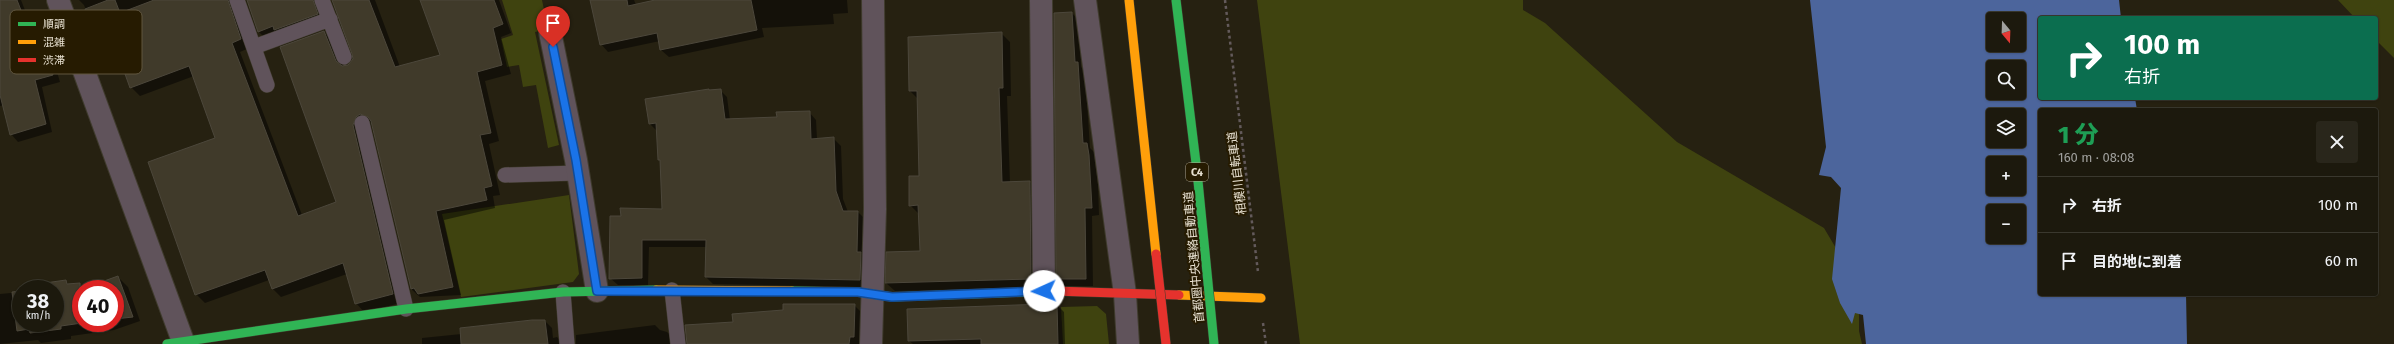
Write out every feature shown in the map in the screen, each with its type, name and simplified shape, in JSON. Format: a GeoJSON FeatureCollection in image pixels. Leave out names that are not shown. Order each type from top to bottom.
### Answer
{"type":"FeatureCollection","features":[{"type":"Feature","properties":{"kind":"main road"},"geometry":{"type":"LineString","coordinates":[[1129,0],[1166,344]]}},
{"type":"Feature","properties":{"kind":"main road","name":"首都圏中央連絡自動車道"},"geometry":{"type":"LineString","coordinates":[[1176,0],[1197,171],[1214,344]]}},
{"type":"Feature","properties":{"kind":"main road"},"geometry":{"type":"LineString","coordinates":[[178,343],[406,309],[563,292],[672,290],[858,292],[874,296],[892,297],[1044,291],[1261,298]]}},
{"type":"Feature","properties":{"kind":"street"},"geometry":{"type":"LineString","coordinates":[[58,0],[61,10]]}},
{"type":"Feature","properties":{"kind":"street"},"geometry":{"type":"LineString","coordinates":[[871,344],[874,296],[873,0]]}},
{"type":"Feature","properties":{"kind":"street"},"geometry":{"type":"LineString","coordinates":[[1041,0],[1044,291]]}},
{"type":"Feature","properties":{"kind":"street"},"geometry":{"type":"LineString","coordinates":[[1085,0],[1125,294],[1128,344]]}},
{"type":"Feature","properties":{"kind":"street"},"geometry":{"type":"LineString","coordinates":[[550,32],[578,173],[597,291]]}},
{"type":"Feature","properties":{"kind":"street"},"geometry":{"type":"LineString","coordinates":[[84,74],[178,343]]}},
{"type":"Feature","properties":{"kind":"lane"},"geometry":{"type":"LineString","coordinates":[[236,0],[267,86]]}},
{"type":"Feature","properties":{"kind":"lane"},"geometry":{"type":"LineString","coordinates":[[322,0],[344,57]]}},
{"type":"Feature","properties":{"kind":"lane"},"geometry":{"type":"LineString","coordinates":[[254,47],[330,19]]}},
{"type":"Feature","properties":{"kind":"lane"},"geometry":{"type":"LineString","coordinates":[[362,123],[406,309]]}},
{"type":"Feature","properties":{"kind":"lane"},"geometry":{"type":"LineString","coordinates":[[505,175],[578,173]]}},
{"type":"Feature","properties":{"kind":"lane"},"geometry":{"type":"LineString","coordinates":[[672,290],[678,344]]}},
{"type":"Feature","properties":{"kind":"lane"},"geometry":{"type":"LineString","coordinates":[[563,292],[567,344]]}},
{"type":"Feature","properties":{"kind":"path","name":"相模川自転車道"},"geometry":{"type":"LineString","coordinates":[[1225,0],[1266,344]]}},
{"type":"Feature","properties":{"kind":"green space"},"geometry":{"type":"Polygon","coordinates":[[[502,0],[542,0],[548,29],[535,32],[559,145],[548,148],[536,85],[523,87],[519,65],[507,67],[501,39],[513,35],[502,0]]]}},
{"type":"Feature","properties":{"kind":"green space"},"geometry":{"type":"Polygon","coordinates":[[[1257,0],[1523,0],[1523,10],[1545,23],[1677,142],[1824,228],[1859,287],[1859,331],[1862,344],[1300,344],[1257,0]]]}},
{"type":"Feature","properties":{"kind":"green space"},"geometry":{"type":"Polygon","coordinates":[[[2338,0],[2394,0],[2394,58],[2378,42],[2378,16],[2353,16],[2338,0]]]}},
{"type":"Feature","properties":{"kind":"green space"},"geometry":{"type":"Polygon","coordinates":[[[569,195],[579,274],[573,282],[461,297],[442,214],[569,195]]]}},
{"type":"Feature","properties":{"kind":"green space"},"geometry":{"type":"Polygon","coordinates":[[[1097,306],[1106,314],[1109,344],[1063,344],[1061,307],[1097,306]]]}},
{"type":"Feature","properties":{"kind":"water"},"geometry":{"type":"Polygon","coordinates":[[[1810,0],[2119,0],[2121,16],[2038,16],[2038,100],[2135,100],[2137,108],[2038,108],[2038,296],[2186,296],[2187,344],[1866,344],[1863,315],[1855,313],[1852,324],[1840,303],[1832,279],[1841,188],[1831,177],[1819,175],[1826,147],[1810,0]]]}},
{"type":"Feature","properties":{"kind":"building"},"geometry":{"type":"Polygon","coordinates":[[[0,0],[17,0],[21,10],[10,10],[10,74],[53,74],[35,80],[46,124],[10,135],[0,95],[0,0]]]}},
{"type":"Feature","properties":{"kind":"building"},"geometry":{"type":"Polygon","coordinates":[[[108,0],[115,0],[119,10],[85,10],[108,0]]]}},
{"type":"Feature","properties":{"kind":"building"},"geometry":{"type":"Polygon","coordinates":[[[154,0],[228,0],[241,39],[232,43],[298,216],[336,202],[280,47],[324,31],[336,61],[342,66],[348,65],[353,59],[352,54],[332,0],[369,0],[395,67],[440,55],[420,0],[494,0],[503,24],[493,28],[502,65],[477,72],[491,133],[480,135],[492,186],[484,188],[487,200],[436,211],[453,287],[418,294],[414,288],[411,289],[371,121],[368,117],[360,114],[356,117],[353,125],[393,294],[355,304],[343,263],[272,289],[265,270],[195,295],[148,162],[215,138],[189,66],[130,88],[125,74],[142,74],[142,10],[128,10],[154,0]]]}},
{"type":"Feature","properties":{"kind":"building"},"geometry":{"type":"Polygon","coordinates":[[[247,0],[313,0],[318,14],[274,30],[273,26],[258,32],[247,0]]]}},
{"type":"Feature","properties":{"kind":"building"},"geometry":{"type":"Polygon","coordinates":[[[590,0],[627,0],[628,6],[655,0],[751,0],[757,30],[660,50],[657,33],[600,45],[590,0]]]}},
{"type":"Feature","properties":{"kind":"building"},"geometry":{"type":"Polygon","coordinates":[[[1072,12],[1075,62],[1078,62],[1083,143],[1087,143],[1089,155],[1092,208],[1085,208],[1086,279],[1056,279],[1054,13],[1072,12]]]}},
{"type":"Feature","properties":{"kind":"building"},"geometry":{"type":"Polygon","coordinates":[[[1002,32],[1003,88],[999,88],[1002,182],[1030,181],[1031,279],[885,283],[886,252],[920,251],[918,205],[909,206],[909,176],[919,176],[917,91],[909,91],[908,37],[1002,32]]]}},
{"type":"Feature","properties":{"kind":"building"},"geometry":{"type":"Polygon","coordinates":[[[709,89],[721,89],[725,119],[777,117],[776,112],[810,111],[811,139],[834,137],[836,191],[843,211],[858,211],[857,252],[861,252],[860,280],[705,277],[706,240],[642,240],[642,278],[609,279],[610,216],[621,216],[620,208],[662,209],[660,160],[658,160],[656,123],[649,124],[645,99],[709,89]]]}},
{"type":"Feature","properties":{"kind":"building"},"geometry":{"type":"Polygon","coordinates":[[[118,276],[119,280],[107,280],[118,276]]]}},
{"type":"Feature","properties":{"kind":"building"},"geometry":{"type":"Polygon","coordinates":[[[64,280],[66,280],[67,284],[72,284],[72,324],[64,326],[64,280]]]}},
{"type":"Feature","properties":{"kind":"building"},"geometry":{"type":"Polygon","coordinates":[[[124,292],[133,317],[124,318],[124,292]]]}},
{"type":"Feature","properties":{"kind":"building"},"geometry":{"type":"Polygon","coordinates":[[[783,304],[855,304],[854,337],[850,337],[849,344],[687,344],[685,325],[733,322],[732,314],[783,310],[783,304]]]}},
{"type":"Feature","properties":{"kind":"building"},"geometry":{"type":"Polygon","coordinates":[[[1057,304],[1058,344],[981,344],[981,339],[908,341],[907,309],[1057,304]]]}},
{"type":"Feature","properties":{"kind":"building"},"geometry":{"type":"Polygon","coordinates":[[[532,320],[545,320],[548,344],[461,344],[460,328],[532,320]]]}},
{"type":"Feature","properties":{"kind":"traffic: fast"},"geometry":{"type":"LineString","coordinates":[[1176,0],[1197,171],[1214,344]]}},
{"type":"Feature","properties":{"kind":"traffic: fast"},"geometry":{"type":"LineString","coordinates":[[167,344],[406,309],[563,292],[656,290]]}},
{"type":"Feature","properties":{"kind":"traffic: fast"},"geometry":{"type":"LineString","coordinates":[[792,291],[858,292],[892,297],[1053,291]]}},
{"type":"Feature","properties":{"kind":"traffic: slow"},"geometry":{"type":"LineString","coordinates":[[1129,0],[1156,254]]}},
{"type":"Feature","properties":{"kind":"traffic: slow"},"geometry":{"type":"LineString","coordinates":[[656,290],[792,291]]}},
{"type":"Feature","properties":{"kind":"traffic: slow"},"geometry":{"type":"LineString","coordinates":[[1179,295],[1261,298]]}},
{"type":"Feature","properties":{"kind":"traffic: jam"},"geometry":{"type":"LineString","coordinates":[[1156,254],[1166,344]]}},
{"type":"Feature","properties":{"kind":"traffic: jam"},"geometry":{"type":"LineString","coordinates":[[1053,291],[1179,295]]}},
{"type":"Feature","properties":{"kind":"route"},"geometry":{"type":"LineString","coordinates":[[553,47],[576,160],[597,291],[672,290],[858,292],[874,296],[892,297],[1044,291]]}}]}
